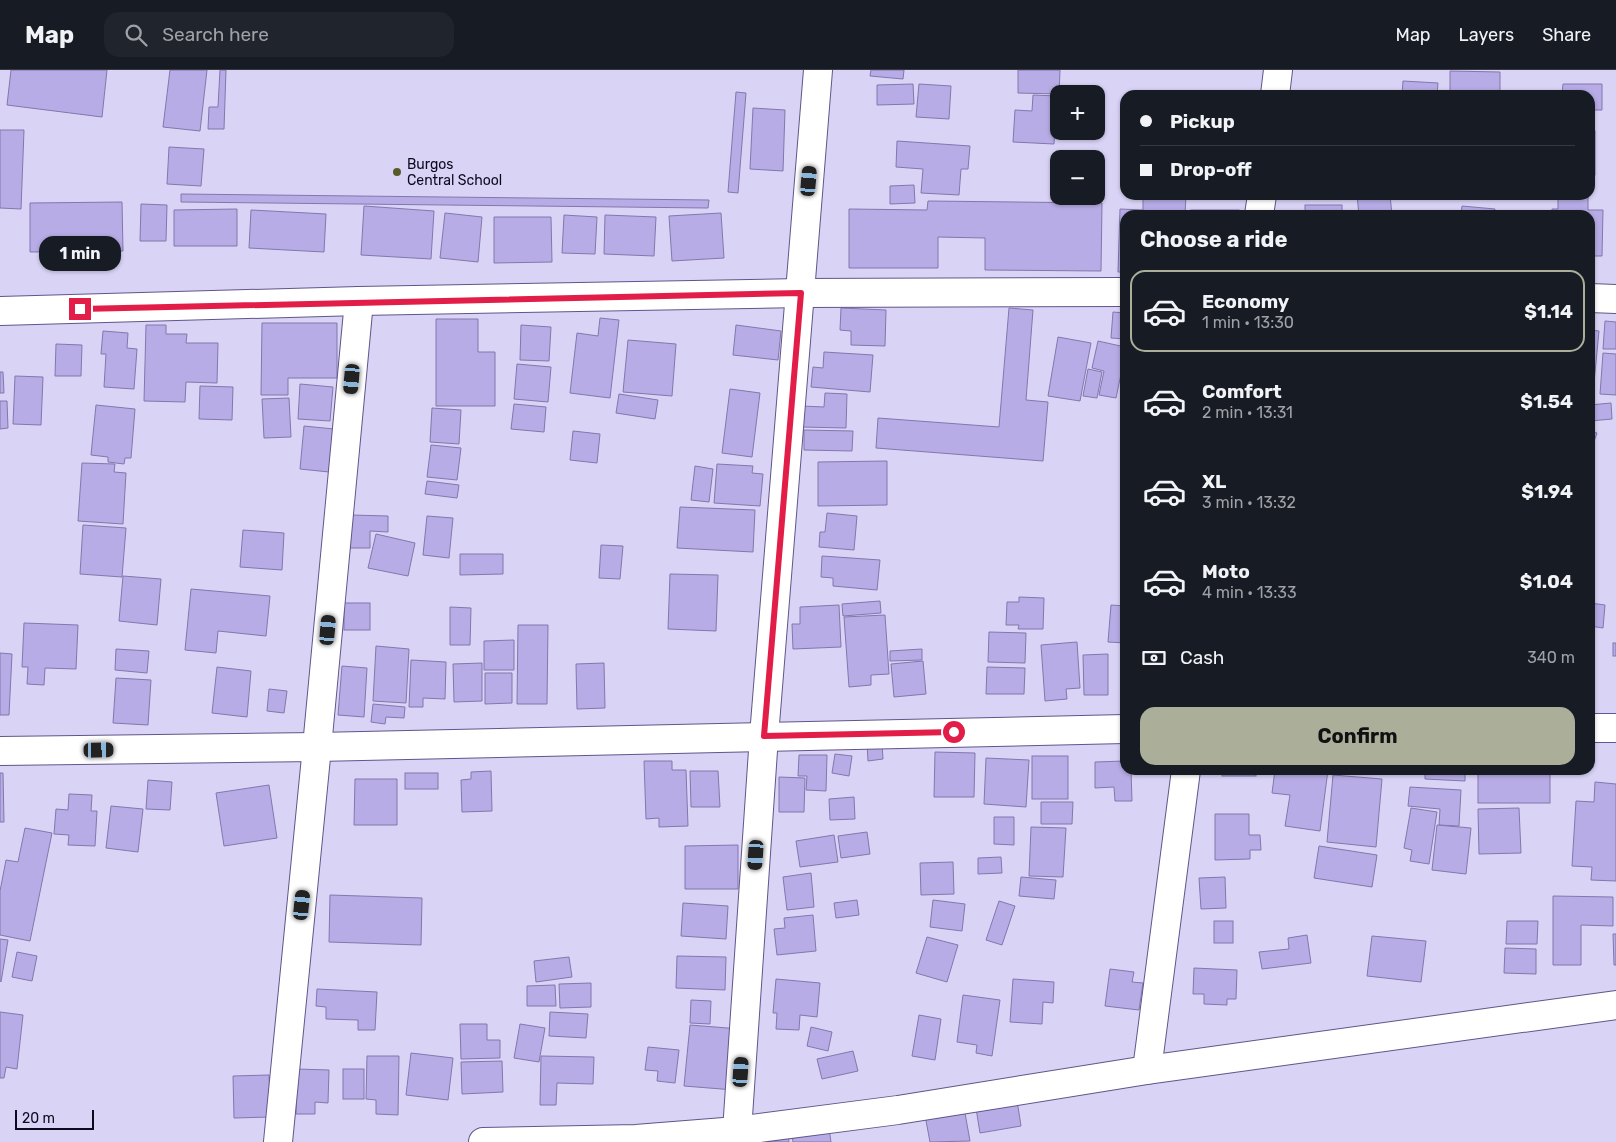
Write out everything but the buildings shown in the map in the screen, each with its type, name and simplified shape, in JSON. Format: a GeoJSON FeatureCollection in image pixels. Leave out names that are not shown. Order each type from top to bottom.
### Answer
{"type":"FeatureCollection","features":[{"type":"Feature","properties":{"kind":"street"},"geometry":{"type":"LineString","coordinates":[[737,1131],[764,736],[818,70]]}},
{"type":"Feature","properties":{"kind":"street"},"geometry":{"type":"LineString","coordinates":[[1276,90],[1278,70]]}},
{"type":"Feature","properties":{"kind":"street"},"geometry":{"type":"LineString","coordinates":[[0,311],[359,301],[801,293],[1120,292]]}},
{"type":"Feature","properties":{"kind":"street"},"geometry":{"type":"LineString","coordinates":[[1595,298],[1616,299]]}},
{"type":"Feature","properties":{"kind":"street"},"geometry":{"type":"LineString","coordinates":[[278,1142],[318,746],[359,301]]}},
{"type":"Feature","properties":{"kind":"street"},"geometry":{"type":"LineString","coordinates":[[1595,728],[1616,728]]}},
{"type":"Feature","properties":{"kind":"street"},"geometry":{"type":"LineString","coordinates":[[0,751],[1120,729]]}},
{"type":"Feature","properties":{"kind":"street"},"geometry":{"type":"LineString","coordinates":[[1147,1070],[1185,775]]}},
{"type":"Feature","properties":{"kind":"street"},"geometry":{"type":"LineString","coordinates":[[483,1142],[636,1139],[737,1131],[898,1110],[1147,1070],[1616,1005]]}},
{"type":"Feature","properties":{"kind":"place","name":"Burgos Central School"},"geometry":{"type":"Point","coordinates":[397,172]}},
{"type":"Feature","properties":{"kind":"route"},"geometry":{"type":"LineString","coordinates":[[80,309],[359,301],[801,293],[764,736],[954,732]]}}]}
